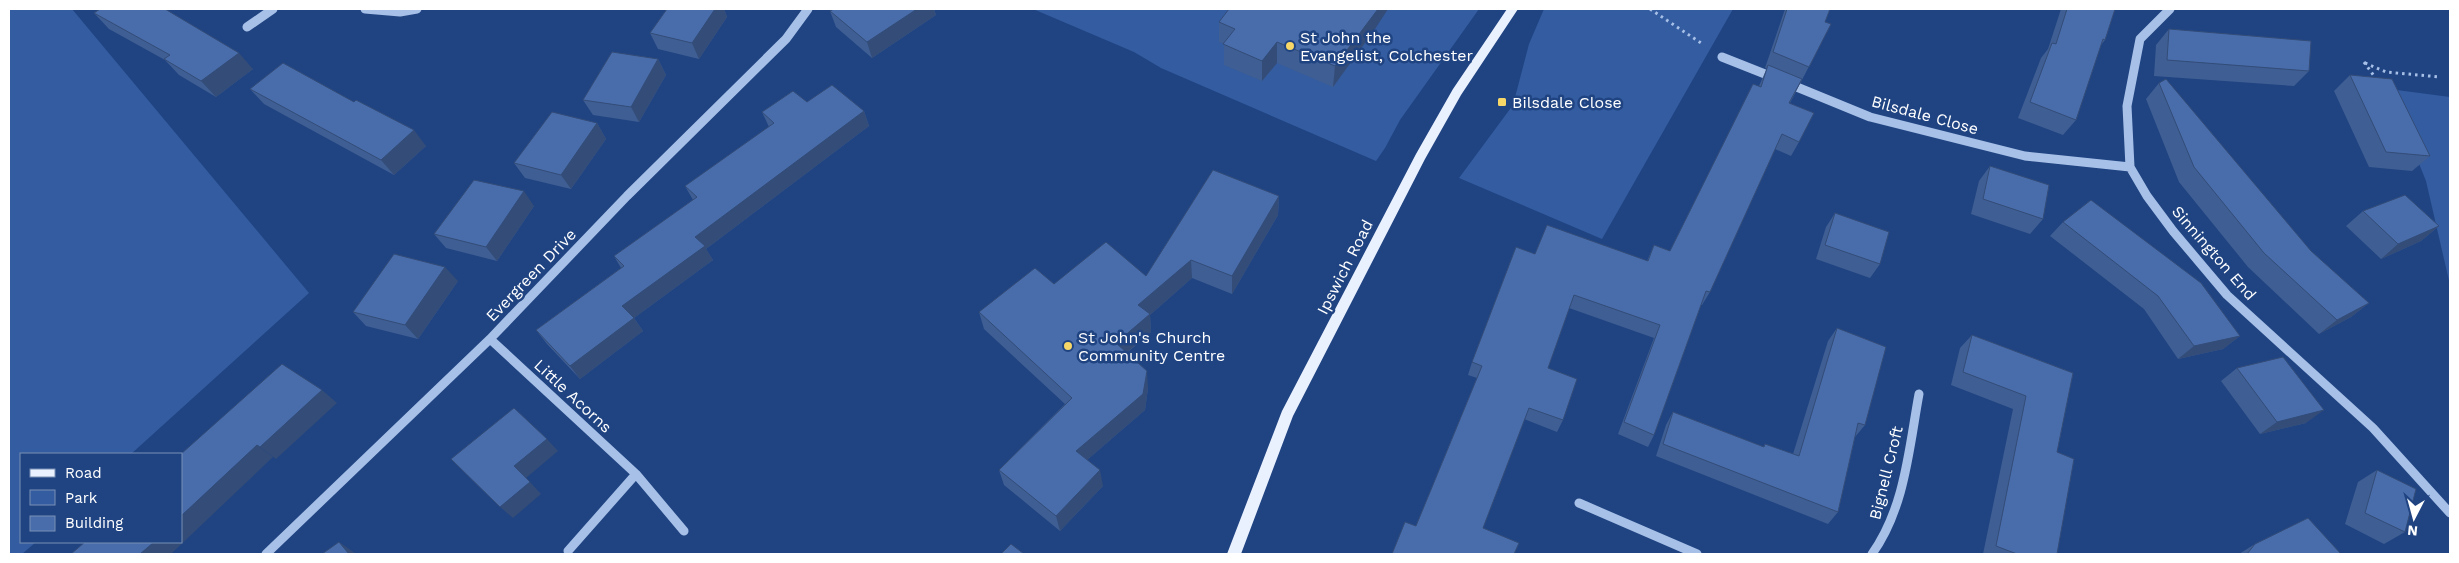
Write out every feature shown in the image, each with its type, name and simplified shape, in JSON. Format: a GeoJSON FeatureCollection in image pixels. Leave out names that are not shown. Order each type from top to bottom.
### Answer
{"type":"FeatureCollection","features":[{"type":"Feature","properties":{"kind":"main road","name":"Ipswich Road"},"geometry":{"type":"LineString","coordinates":[[1234,554],[1287,415],[1420,157],[1457,92],[1513,9]]}},
{"type":"Feature","properties":{"kind":"street"},"geometry":{"type":"LineString","coordinates":[[247,27],[274,9]]}},
{"type":"Feature","properties":{"kind":"street"},"geometry":{"type":"LineString","coordinates":[[365,9],[400,12],[417,9]]}},
{"type":"Feature","properties":{"kind":"street","name":"Evergreen Drive"},"geometry":{"type":"LineString","coordinates":[[266,554],[490,339],[627,196],[786,39],[808,9]]}},
{"type":"Feature","properties":{"kind":"street","name":"Sinnington End"},"geometry":{"type":"LineString","coordinates":[[2170,9],[2140,40],[2127,106],[2130,166],[2147,196],[2173,231],[2227,295],[2373,428],[2450,513]]}},
{"type":"Feature","properties":{"kind":"street","name":"Bilsdale Close"},"geometry":{"type":"LineString","coordinates":[[1722,57],[1870,117],[2025,156],[2130,166]]}},
{"type":"Feature","properties":{"kind":"street","name":"Little Acorns"},"geometry":{"type":"LineString","coordinates":[[490,339],[636,474],[684,530]]}},
{"type":"Feature","properties":{"kind":"street","name":"Bignell Croft"},"geometry":{"type":"LineString","coordinates":[[1872,554],[1883,542],[1897,500],[1919,394]]}},
{"type":"Feature","properties":{"kind":"street"},"geometry":{"type":"LineString","coordinates":[[568,551],[636,474]]}},
{"type":"Feature","properties":{"kind":"street"},"geometry":{"type":"LineString","coordinates":[[1579,503],[1697,554]]}},
{"type":"Feature","properties":{"kind":"path"},"geometry":{"type":"LineString","coordinates":[[1650,9],[1722,57]]}},
{"type":"Feature","properties":{"kind":"path"},"geometry":{"type":"LineString","coordinates":[[2379,82],[2364,62],[2386,72],[2440,77]]}},
{"type":"Feature","properties":{"kind":"green space"},"geometry":{"type":"Polygon","coordinates":[[[9,9],[72,9],[309,293],[132,453],[20,453],[20,543],[35,543],[22,554],[9,554],[9,9]]]}},
{"type":"Feature","properties":{"kind":"green space"},"geometry":{"type":"Polygon","coordinates":[[[1033,9],[1479,9],[1400,120],[1376,161],[1161,68],[1134,52],[1033,9]]]}},
{"type":"Feature","properties":{"kind":"green space"},"geometry":{"type":"Polygon","coordinates":[[[1544,9],[1733,9],[1602,239],[1459,178],[1513,105],[1529,44],[1544,9]]]}},
{"type":"Feature","properties":{"kind":"green space"},"geometry":{"type":"Polygon","coordinates":[[[2389,89],[2450,97],[2450,285],[2426,181],[2389,89]]]}},
{"type":"Feature","properties":{"kind":"building"},"geometry":{"type":"Polygon","coordinates":[[[100,9],[165,9],[239,53],[201,81],[164,59],[170,55],[94,13],[100,9]]]}},
{"type":"Feature","properties":{"kind":"building"},"geometry":{"type":"Polygon","coordinates":[[[667,9],[715,9],[692,43],[650,33],[667,9]]]}},
{"type":"Feature","properties":{"kind":"building"},"geometry":{"type":"Polygon","coordinates":[[[834,9],[917,9],[867,42],[830,11],[834,9]]]}},
{"type":"Feature","properties":{"kind":"building","name":"St John the Evangelist, Colchester"},"geometry":{"type":"Polygon","coordinates":[[[1229,9],[1378,9],[1335,66],[1277,42],[1262,61],[1223,44],[1235,29],[1219,22],[1229,9]]]}},
{"type":"Feature","properties":{"kind":"building"},"geometry":{"type":"Polygon","coordinates":[[[1787,9],[1830,9],[1825,22],[1831,24],[1809,67],[1773,52],[1787,9]]]}},
{"type":"Feature","properties":{"kind":"building"},"geometry":{"type":"Polygon","coordinates":[[[2067,9],[2115,9],[2076,120],[2030,102],[2052,43],[2056,44],[2067,9]]]}},
{"type":"Feature","properties":{"kind":"building"},"geometry":{"type":"Polygon","coordinates":[[[2169,29],[2311,41],[2309,71],[2167,60],[2169,29]]]}},
{"type":"Feature","properties":{"kind":"building"},"geometry":{"type":"Polygon","coordinates":[[[612,52],[658,59],[631,107],[583,100],[612,52]]]}},
{"type":"Feature","properties":{"kind":"building"},"geometry":{"type":"Polygon","coordinates":[[[283,63],[354,102],[356,100],[414,130],[381,160],[250,89],[283,63]]]}},
{"type":"Feature","properties":{"kind":"building"},"geometry":{"type":"Polygon","coordinates":[[[1768,65],[1802,79],[1789,103],[1814,113],[1799,142],[1782,134],[1710,292],[1706,291],[1654,435],[1624,422],[1660,325],[1574,295],[1548,368],[1577,379],[1563,420],[1529,408],[1483,528],[1519,543],[1514,554],[1392,554],[1405,522],[1416,526],[1482,366],[1472,362],[1516,247],[1535,254],[1547,225],[1648,261],[1654,245],[1670,251],[1753,84],[1761,87],[1768,65]]]}},
{"type":"Feature","properties":{"kind":"building"},"geometry":{"type":"Polygon","coordinates":[[[2350,75],[2392,79],[2430,156],[2386,152],[2350,75]]]}},
{"type":"Feature","properties":{"kind":"building"},"geometry":{"type":"Polygon","coordinates":[[[2166,79],[2311,251],[2369,303],[2337,320],[2264,253],[2194,167],[2159,83],[2166,79]]]}},
{"type":"Feature","properties":{"kind":"building"},"geometry":{"type":"Polygon","coordinates":[[[832,85],[864,111],[695,237],[705,246],[622,306],[634,318],[570,366],[536,330],[624,266],[614,256],[697,197],[685,186],[774,123],[762,112],[793,91],[807,102],[832,85]]]}},
{"type":"Feature","properties":{"kind":"building"},"geometry":{"type":"Polygon","coordinates":[[[552,112],[597,123],[561,175],[514,163],[552,112]]]}},
{"type":"Feature","properties":{"kind":"building"},"geometry":{"type":"Polygon","coordinates":[[[1990,166],[2049,185],[2043,219],[1983,199],[1990,166]]]}},
{"type":"Feature","properties":{"kind":"building"},"geometry":{"type":"Polygon","coordinates":[[[1213,170],[1279,196],[1232,276],[1191,260],[1138,305],[1150,314],[1116,343],[1147,371],[1143,394],[1076,451],[1100,470],[1056,516],[999,470],[1072,398],[979,312],[1035,268],[1054,284],[1106,242],[1146,276],[1213,170]]]}},
{"type":"Feature","properties":{"kind":"building"},"geometry":{"type":"Polygon","coordinates":[[[474,180],[524,191],[486,247],[434,234],[474,180]]]}},
{"type":"Feature","properties":{"kind":"building"},"geometry":{"type":"Polygon","coordinates":[[[2405,195],[2439,226],[2398,244],[2363,211],[2405,195]]]}},
{"type":"Feature","properties":{"kind":"building"},"geometry":{"type":"Polygon","coordinates":[[[2091,200],[2201,283],[2240,336],[2194,346],[2158,296],[2063,222],[2091,200]]]}},
{"type":"Feature","properties":{"kind":"building"},"geometry":{"type":"Polygon","coordinates":[[[1835,213],[1889,232],[1880,264],[1825,245],[1835,213]]]}},
{"type":"Feature","properties":{"kind":"building"},"geometry":{"type":"Polygon","coordinates":[[[394,254],[445,267],[405,325],[353,312],[394,254]]]}},
{"type":"Feature","properties":{"kind":"building"},"geometry":{"type":"Polygon","coordinates":[[[1837,328],[1886,347],[1865,425],[1858,423],[1838,512],[1663,444],[1673,412],[1764,447],[1765,444],[1799,456],[1837,328]]]}},
{"type":"Feature","properties":{"kind":"building"},"geometry":{"type":"Polygon","coordinates":[[[1972,335],[2073,373],[2057,452],[2074,459],[2057,554],[2017,554],[1996,546],[2026,396],[1963,372],[1972,335]]]}},
{"type":"Feature","properties":{"kind":"building"},"geometry":{"type":"Polygon","coordinates":[[[2283,357],[2324,410],[2277,422],[2237,368],[2283,357]]]}},
{"type":"Feature","properties":{"kind":"building"},"geometry":{"type":"Polygon","coordinates":[[[282,364],[322,390],[260,447],[257,445],[182,515],[182,453],[282,364]]]}},
{"type":"Feature","properties":{"kind":"building"},"geometry":{"type":"Polygon","coordinates":[[[514,408],[547,439],[514,466],[530,482],[500,507],[451,459],[514,408]]]}},
{"type":"Feature","properties":{"kind":"building"},"geometry":{"type":"Polygon","coordinates":[[[2377,470],[2416,489],[2405,532],[2365,513],[2377,470]]]}},
{"type":"Feature","properties":{"kind":"building"},"geometry":{"type":"Polygon","coordinates":[[[2308,518],[2341,554],[2247,554],[2255,544],[2308,518]]]}},
{"type":"Feature","properties":{"kind":"building"},"geometry":{"type":"Polygon","coordinates":[[[339,542],[349,554],[322,554],[339,542]]]}},
{"type":"Feature","properties":{"kind":"building"},"geometry":{"type":"Polygon","coordinates":[[[84,543],[153,543],[140,554],[71,554],[84,543]]]}},
{"type":"Feature","properties":{"kind":"building"},"geometry":{"type":"Polygon","coordinates":[[[1011,544],[1024,554],[1001,554],[1011,544]]]}},
{"type":"Feature","properties":{"kind":"place","name":"St John the Evangelist, Colchester"},"geometry":{"type":"Point","coordinates":[1290,46]}},
{"type":"Feature","properties":{"kind":"place","name":"Bilsdale Close"},"geometry":{"type":"Point","coordinates":[1502,102]}},
{"type":"Feature","properties":{"kind":"place","name":"St John's Church Community Centre"},"geometry":{"type":"Point","coordinates":[1068,346]}}]}
